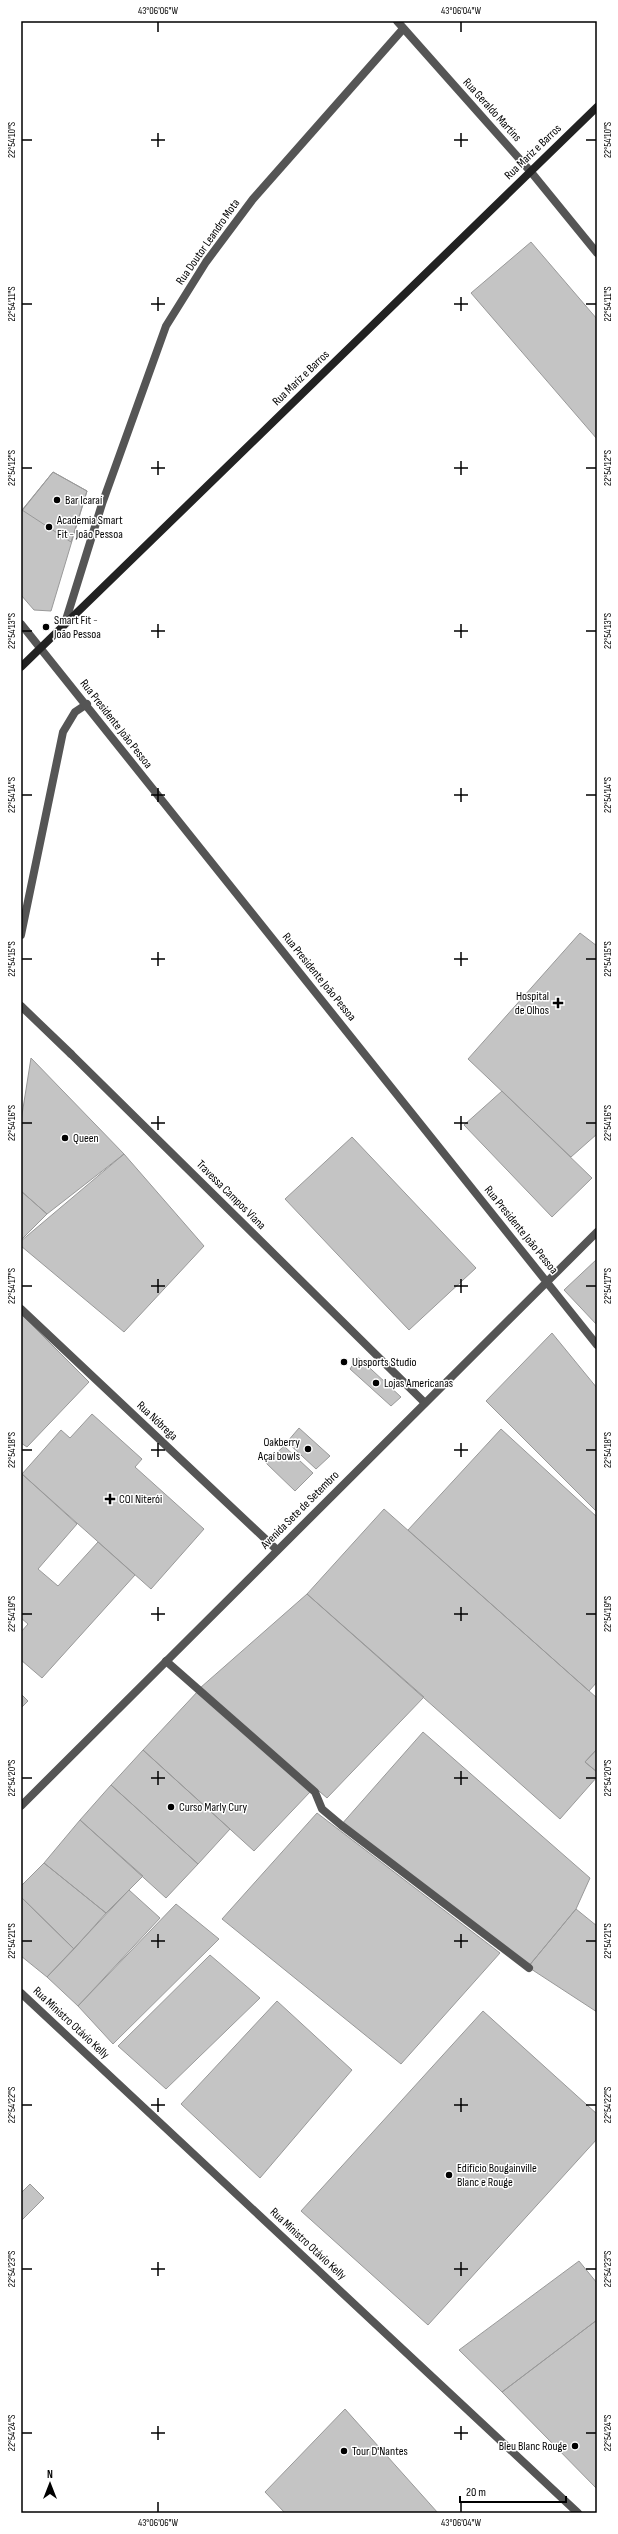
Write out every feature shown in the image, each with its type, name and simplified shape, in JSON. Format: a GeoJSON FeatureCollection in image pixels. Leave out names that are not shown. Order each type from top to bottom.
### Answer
{"type":"FeatureCollection","features":[{"type":"Feature","properties":{"kind":"main road","name":"Rua Mariz e Barros"},"geometry":{"type":"LineString","coordinates":[[21,667],[531,172],[597,106]]}},
{"type":"Feature","properties":{"kind":"street","name":"Rua Geraldo Martins"},"geometry":{"type":"LineString","coordinates":[[397,21],[531,172],[597,253]]}},
{"type":"Feature","properties":{"kind":"street","name":"Rua Doutor Leandro Mota"},"geometry":{"type":"LineString","coordinates":[[65,623],[102,504],[166,326],[206,262],[253,199],[403,29]]}},
{"type":"Feature","properties":{"kind":"street","name":"Rua Presidente João Pessoa"},"geometry":{"type":"LineString","coordinates":[[21,624],[87,704],[597,1345]]}},
{"type":"Feature","properties":{"kind":"street"},"geometry":{"type":"LineString","coordinates":[[21,935],[61,738],[71,717],[87,704]]}},
{"type":"Feature","properties":{"kind":"street","name":"Travessa Campos Viana"},"geometry":{"type":"LineString","coordinates":[[21,1006],[424,1402]]}},
{"type":"Feature","properties":{"kind":"street","name":"Avenida Sete de Setembro"},"geometry":{"type":"LineString","coordinates":[[21,1806],[424,1402],[597,1232]]}},
{"type":"Feature","properties":{"kind":"street","name":"Rua Nóbrega"},"geometry":{"type":"LineString","coordinates":[[21,1309],[277,1550]]}},
{"type":"Feature","properties":{"kind":"street"},"geometry":{"type":"LineString","coordinates":[[166,1661],[315,1792],[322,1809],[529,1968]]}},
{"type":"Feature","properties":{"kind":"street","name":"Rua Ministro Otávio Kelly"},"geometry":{"type":"LineString","coordinates":[[21,1993],[578,2513]]}},
{"type":"Feature","properties":{"kind":"building"},"geometry":{"type":"Polygon","coordinates":[[[531,242],[597,319],[597,439],[471,293],[531,242]]]}},
{"type":"Feature","properties":{"kind":"building","name":"Academia Smart Fit - João Pessoa"},"geometry":{"type":"Polygon","coordinates":[[[53,472],[87,491],[51,611],[34,610],[21,595],[21,512],[53,472]]]}},
{"type":"Feature","properties":{"kind":"building","name":"Bar Icaraí"},"geometry":{"type":"Polygon","coordinates":[[[53,472],[87,491],[71,542],[22,510],[53,472]]]}},
{"type":"Feature","properties":{"kind":"building","name":"Hospital de Olhos"},"geometry":{"type":"Polygon","coordinates":[[[580,933],[597,946],[597,1134],[571,1157],[468,1059],[580,933]]]}},
{"type":"Feature","properties":{"kind":"building","name":"Queen"},"geometry":{"type":"Polygon","coordinates":[[[31,1058],[124,1154],[47,1214],[21,1191],[21,1121],[31,1058]]]}},
{"type":"Feature","properties":{"kind":"building"},"geometry":{"type":"Polygon","coordinates":[[[502,1091],[592,1178],[552,1217],[464,1125],[502,1091]]]}},
{"type":"Feature","properties":{"kind":"building"},"geometry":{"type":"Polygon","coordinates":[[[352,1137],[476,1268],[409,1330],[285,1199],[352,1137]]]}},
{"type":"Feature","properties":{"kind":"building"},"geometry":{"type":"Polygon","coordinates":[[[124,1154],[204,1246],[124,1332],[21,1246],[21,1241],[124,1154]]]}},
{"type":"Feature","properties":{"kind":"building"},"geometry":{"type":"Polygon","coordinates":[[[21,1191],[47,1214],[21,1240],[21,1191]]]}},
{"type":"Feature","properties":{"kind":"building"},"geometry":{"type":"Polygon","coordinates":[[[597,1259],[597,1325],[564,1290],[597,1259]]]}},
{"type":"Feature","properties":{"kind":"building"},"geometry":{"type":"Polygon","coordinates":[[[21,1314],[89,1382],[27,1447],[21,1443],[21,1314]]]}},
{"type":"Feature","properties":{"kind":"building"},"geometry":{"type":"Polygon","coordinates":[[[552,1333],[597,1388],[597,1512],[486,1401],[552,1333]]]}},
{"type":"Feature","properties":{"kind":"building","name":"Lojas Americanas"},"geometry":{"type":"Polygon","coordinates":[[[358,1357],[401,1397],[391,1406],[350,1369],[358,1357]]]}},
{"type":"Feature","properties":{"kind":"building","name":"COI Niterói"},"geometry":{"type":"Polygon","coordinates":[[[92,1414],[142,1459],[135,1467],[204,1529],[151,1589],[22,1474],[61,1430],[70,1438],[92,1414]]]}},
{"type":"Feature","properties":{"kind":"building","name":"Oakberry Açaí bowls"},"geometry":{"type":"Polygon","coordinates":[[[299,1428],[330,1456],[316,1469],[287,1442],[299,1428]]]}},
{"type":"Feature","properties":{"kind":"building"},"geometry":{"type":"Polygon","coordinates":[[[501,1429],[597,1517],[597,1682],[589,1691],[408,1530],[501,1429]]]}},
{"type":"Feature","properties":{"kind":"building"},"geometry":{"type":"Polygon","coordinates":[[[284,1446],[313,1473],[295,1491],[266,1463],[284,1446]]]}},
{"type":"Feature","properties":{"kind":"building"},"geometry":{"type":"Polygon","coordinates":[[[22,1474],[77,1524],[38,1569],[58,1586],[98,1542],[135,1575],[42,1678],[21,1660],[21,1632],[28,1624],[21,1618],[22,1474]]]}},
{"type":"Feature","properties":{"kind":"building"},"geometry":{"type":"Polygon","coordinates":[[[384,1509],[597,1698],[597,1749],[585,1762],[597,1772],[597,1777],[560,1819],[307,1594],[384,1509]]]}},
{"type":"Feature","properties":{"kind":"building"},"geometry":{"type":"Polygon","coordinates":[[[307,1594],[424,1697],[327,1798],[200,1688],[307,1594]]]}},
{"type":"Feature","properties":{"kind":"building"},"geometry":{"type":"Polygon","coordinates":[[[199,1690],[310,1792],[254,1851],[143,1750],[199,1690]]]}},
{"type":"Feature","properties":{"kind":"building"},"geometry":{"type":"Polygon","coordinates":[[[21,1694],[28,1701],[21,1708],[21,1694]]]}},
{"type":"Feature","properties":{"kind":"building"},"geometry":{"type":"Polygon","coordinates":[[[423,1732],[590,1878],[576,1909],[528,1967],[341,1825],[423,1732]]]}},
{"type":"Feature","properties":{"kind":"building"},"geometry":{"type":"Polygon","coordinates":[[[597,1749],[597,1772],[585,1762],[597,1749]]]}},
{"type":"Feature","properties":{"kind":"building","name":"Curso Marly Cury"},"geometry":{"type":"Polygon","coordinates":[[[143,1750],[230,1829],[198,1864],[111,1785],[143,1750]]]}},
{"type":"Feature","properties":{"kind":"building"},"geometry":{"type":"Polygon","coordinates":[[[111,1785],[198,1864],[166,1898],[80,1820],[111,1785]]]}},
{"type":"Feature","properties":{"kind":"building"},"geometry":{"type":"Polygon","coordinates":[[[317,1813],[500,1953],[401,2064],[222,1919],[317,1813]]]}},
{"type":"Feature","properties":{"kind":"building"},"geometry":{"type":"Polygon","coordinates":[[[80,1820],[143,1876],[106,1913],[44,1863],[80,1820]]]}},
{"type":"Feature","properties":{"kind":"building"},"geometry":{"type":"Polygon","coordinates":[[[44,1863],[106,1913],[74,1949],[21,1897],[21,1886],[44,1863]]]}},
{"type":"Feature","properties":{"kind":"building"},"geometry":{"type":"Polygon","coordinates":[[[129,1890],[160,1918],[78,2006],[47,1977],[129,1890]]]}},
{"type":"Feature","properties":{"kind":"building"},"geometry":{"type":"Polygon","coordinates":[[[21,1897],[74,1949],[47,1977],[21,1956],[21,1897]]]}},
{"type":"Feature","properties":{"kind":"building"},"geometry":{"type":"Polygon","coordinates":[[[176,1904],[219,1939],[113,2044],[78,2006],[176,1904]]]}},
{"type":"Feature","properties":{"kind":"building"},"geometry":{"type":"Polygon","coordinates":[[[576,1909],[597,1926],[597,2012],[528,1967],[576,1909]]]}},
{"type":"Feature","properties":{"kind":"building"},"geometry":{"type":"Polygon","coordinates":[[[210,1955],[260,1998],[166,2089],[118,2046],[210,1955]]]}},
{"type":"Feature","properties":{"kind":"building"},"geometry":{"type":"Polygon","coordinates":[[[277,2001],[352,2070],[260,2178],[181,2104],[277,2001]]]}},
{"type":"Feature","properties":{"kind":"building","name":"Edifício Bougainville Blanc e Rouge"},"geometry":{"type":"Polygon","coordinates":[[[483,2011],[597,2114],[597,2139],[428,2325],[301,2211],[483,2011]]]}},
{"type":"Feature","properties":{"kind":"building"},"geometry":{"type":"Polygon","coordinates":[[[30,2184],[44,2198],[21,2221],[21,2193],[30,2184]]]}},
{"type":"Feature","properties":{"kind":"building"},"geometry":{"type":"Polygon","coordinates":[[[579,2261],[597,2283],[597,2320],[502,2392],[459,2350],[579,2261]]]}},
{"type":"Feature","properties":{"kind":"building","name":"Bleu Blanc Rouge"},"geometry":{"type":"Polygon","coordinates":[[[597,2320],[597,2489],[502,2392],[597,2320]]]}},
{"type":"Feature","properties":{"kind":"building","name":"Tour D'Nantes"},"geometry":{"type":"Polygon","coordinates":[[[345,2409],[438,2513],[285,2513],[265,2492],[345,2409]]]}},
{"type":"Feature","properties":{"kind":"place","name":"Bar Icaraí"},"geometry":{"type":"Point","coordinates":[57,500]}},
{"type":"Feature","properties":{"kind":"place","name":"Academia Smart Fit - João Pessoa"},"geometry":{"type":"Point","coordinates":[49,527]}},
{"type":"Feature","properties":{"kind":"place","name":"Smart Fit - João Pessoa"},"geometry":{"type":"Point","coordinates":[46,627]}},
{"type":"Feature","properties":{"kind":"place","name":"Hospital de Olhos"},"geometry":{"type":"Point","coordinates":[558,1003]}},
{"type":"Feature","properties":{"kind":"place","name":"Queen"},"geometry":{"type":"Point","coordinates":[65,1138]}},
{"type":"Feature","properties":{"kind":"place","name":"Upsports Studio"},"geometry":{"type":"Point","coordinates":[344,1362]}},
{"type":"Feature","properties":{"kind":"place","name":"Lojas Americanas"},"geometry":{"type":"Point","coordinates":[376,1383]}},
{"type":"Feature","properties":{"kind":"place","name":"Oakberry Açaí bowls"},"geometry":{"type":"Point","coordinates":[308,1449]}},
{"type":"Feature","properties":{"kind":"place","name":"COI Niterói"},"geometry":{"type":"Point","coordinates":[110,1499]}},
{"type":"Feature","properties":{"kind":"place","name":"Curso Marly Cury"},"geometry":{"type":"Point","coordinates":[171,1807]}},
{"type":"Feature","properties":{"kind":"place","name":"Edifício Bougainville Blanc e Rouge"},"geometry":{"type":"Point","coordinates":[449,2175]}},
{"type":"Feature","properties":{"kind":"place","name":"Bleu Blanc Rouge"},"geometry":{"type":"Point","coordinates":[575,2446]}},
{"type":"Feature","properties":{"kind":"place","name":"Tour D'Nantes"},"geometry":{"type":"Point","coordinates":[344,2451]}}]}
